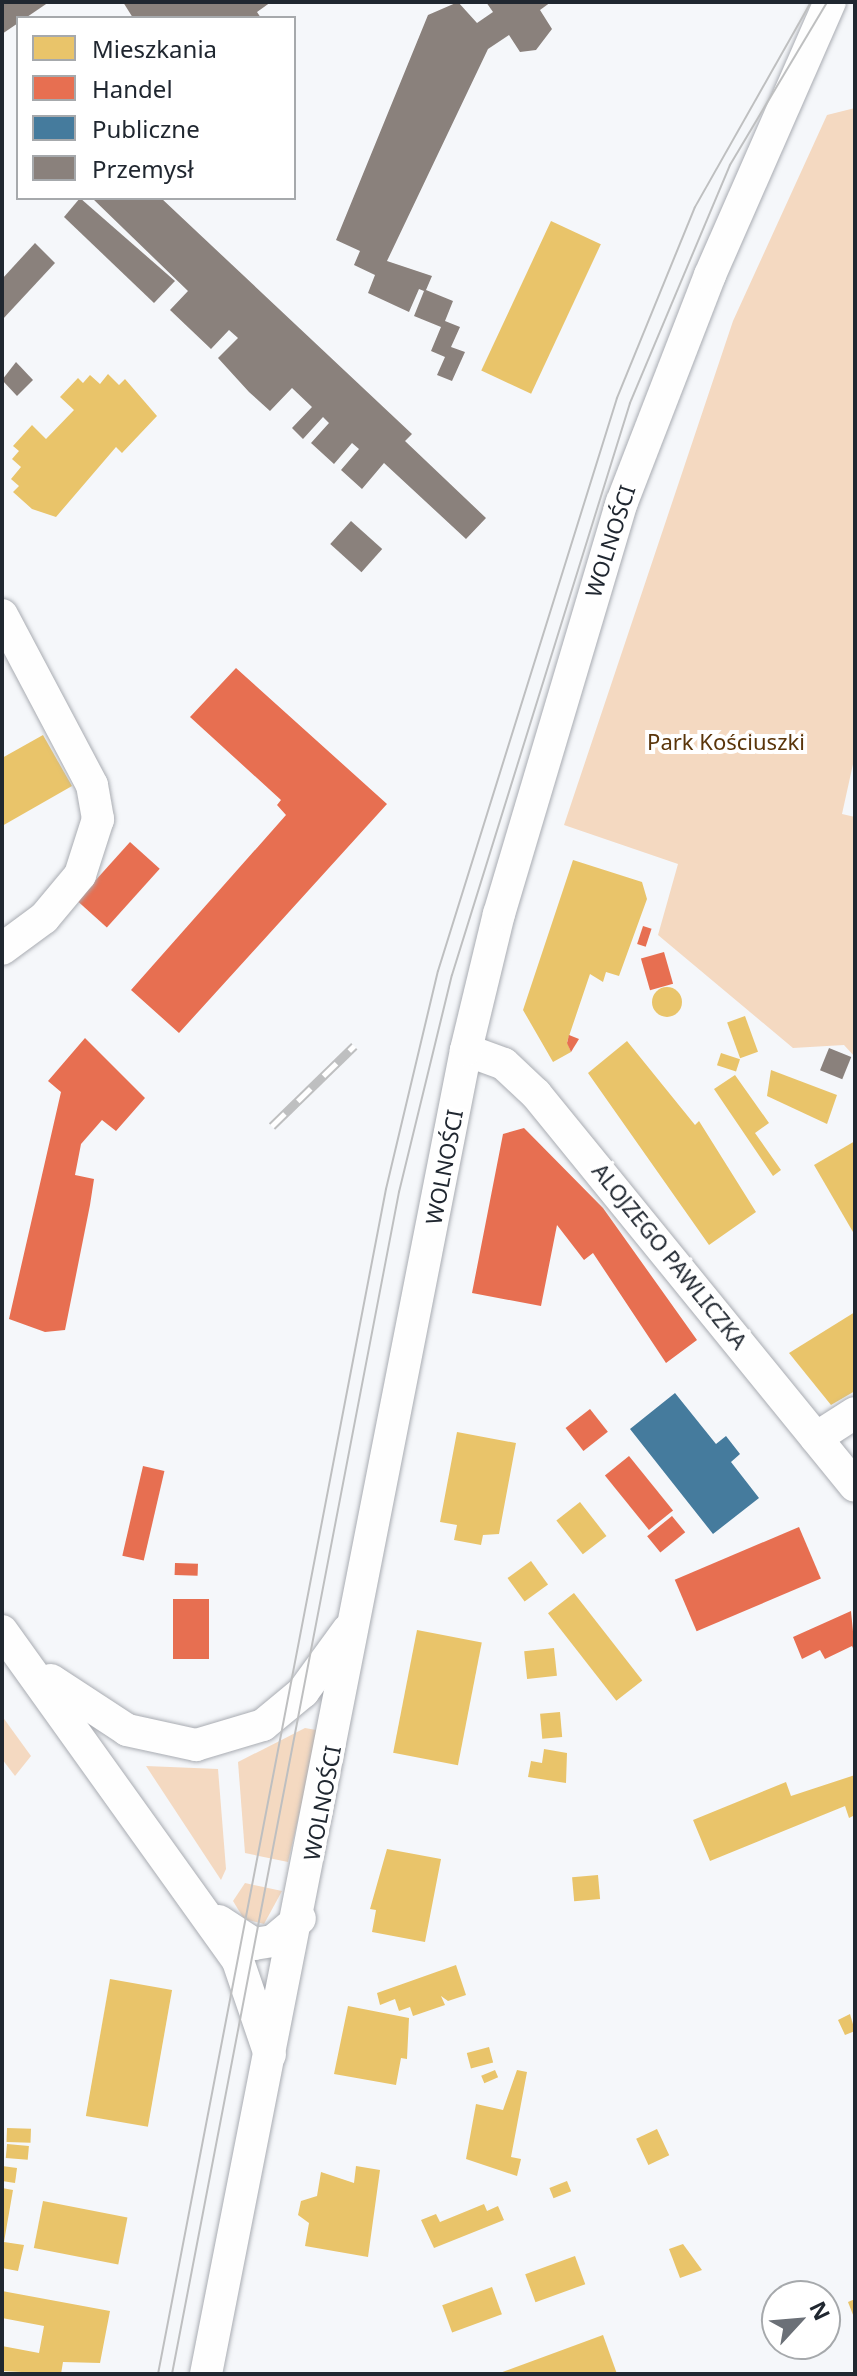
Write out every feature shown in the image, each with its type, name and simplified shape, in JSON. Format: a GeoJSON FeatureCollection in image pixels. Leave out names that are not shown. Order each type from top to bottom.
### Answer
{"type":"FeatureCollection","features":[{"type":"Feature","properties":{"kind":"street","name":"WOLNOŚCI"},"geometry":{"type":"LineString","coordinates":[[206,2374],[300,1918],[466,1050],[622,502],[710,275],[830,2]]}},
{"type":"Feature","properties":{"kind":"street"},"geometry":{"type":"LineString","coordinates":[[2,615],[92,785],[98,819],[80,875],[44,918],[2,949]]}},
{"type":"Feature","properties":{"kind":"street","name":"ALOJZEGO PAWLICZKA"},"geometry":{"type":"LineString","coordinates":[[466,1050],[504,1064],[536,1094],[855,1486]]}},
{"type":"Feature","properties":{"kind":"street"},"geometry":{"type":"LineString","coordinates":[[816,1438],[855,1413]]}},
{"type":"Feature","properties":{"kind":"street"},"geometry":{"type":"LineString","coordinates":[[22,1657],[127,1730],[196,1745],[232,1739],[263,1725],[311,1683],[345,1637],[363,1594]]}},
{"type":"Feature","properties":{"kind":"street"},"geometry":{"type":"LineString","coordinates":[[2,1631],[202,1905],[248,1982],[271,2058]]}},
{"type":"Feature","properties":{"kind":"street"},"geometry":{"type":"LineString","coordinates":[[202,1905],[254,1944],[273,1941],[300,1918]]}},
{"type":"Feature","properties":{"kind":"green space","name":"Park Kościuszki"},"geometry":{"type":"Polygon","coordinates":[[[855,108],[855,755],[842,814],[855,817],[855,1057],[844,1045],[793,1048],[658,935],[678,864],[564,825],[733,321],[827,115],[855,108]]]}},
{"type":"Feature","properties":{"kind":"green space"},"geometry":{"type":"Polygon","coordinates":[[[2,1716],[31,1756],[15,1776],[2,1759],[2,1716]]]}},
{"type":"Feature","properties":{"kind":"green space"},"geometry":{"type":"Polygon","coordinates":[[[305,1728],[316,1730],[317,1739],[288,1862],[245,1853],[238,1762],[305,1728]]]}},
{"type":"Feature","properties":{"kind":"green space"},"geometry":{"type":"Polygon","coordinates":[[[146,1766],[218,1769],[226,1869],[221,1880],[146,1766]]]}},
{"type":"Feature","properties":{"kind":"green space"},"geometry":{"type":"Polygon","coordinates":[[[245,1883],[282,1891],[264,1924],[244,1919],[233,1901],[245,1883]]]}},
{"type":"Feature","properties":{"kind":"building: Mieszkania"},"geometry":{"type":"Polygon","coordinates":[[[551,221],[601,244],[531,394],[481,371],[551,221]]]}},
{"type":"Feature","properties":{"kind":"building: Mieszkania"},"geometry":{"type":"Polygon","coordinates":[[[108,374],[119,385],[125,379],[157,416],[122,453],[116,447],[56,517],[32,509],[13,492],[19,486],[11,479],[21,467],[12,459],[19,451],[13,446],[32,425],[46,439],[74,410],[60,397],[78,378],[83,383],[90,375],[100,384],[108,374]]]}},
{"type":"Feature","properties":{"kind":"building: Mieszkania"},"geometry":{"type":"Polygon","coordinates":[[[43,735],[72,786],[2,826],[2,758],[43,735]]]}},
{"type":"Feature","properties":{"kind":"building: Mieszkania"},"geometry":{"type":"Polygon","coordinates":[[[573,860],[642,882],[647,899],[619,976],[606,972],[603,982],[590,974],[567,1042],[571,1052],[553,1062],[523,1010],[573,860]]]}},
{"type":"Feature","properties":{"kind":"building: Mieszkania"},"geometry":{"type":"Polygon","coordinates":[[[667,987],[673,988],[681,996],[681,1008],[673,1016],[667,1017],[661,1016],[653,1008],[652,1002],[653,996],[661,988],[667,987]]]}},
{"type":"Feature","properties":{"kind":"building: Mieszkania"},"geometry":{"type":"Polygon","coordinates":[[[745,1016],[758,1052],[740,1058],[727,1022],[745,1016]]]}},
{"type":"Feature","properties":{"kind":"building: Mieszkania"},"geometry":{"type":"Polygon","coordinates":[[[627,1041],[695,1125],[699,1121],[756,1212],[709,1245],[588,1073],[627,1041]]]}},
{"type":"Feature","properties":{"kind":"building: Mieszkania"},"geometry":{"type":"Polygon","coordinates":[[[721,1053],[740,1059],[736,1072],[717,1065],[721,1053]]]}},
{"type":"Feature","properties":{"kind":"building: Mieszkania"},"geometry":{"type":"Polygon","coordinates":[[[771,1070],[837,1095],[827,1124],[767,1096],[771,1070]]]}},
{"type":"Feature","properties":{"kind":"building: Mieszkania"},"geometry":{"type":"Polygon","coordinates":[[[735,1075],[769,1123],[755,1133],[781,1170],[773,1176],[714,1089],[735,1075]]]}},
{"type":"Feature","properties":{"kind":"building: Mieszkania"},"geometry":{"type":"Polygon","coordinates":[[[855,1141],[855,1231],[853,1232],[814,1165],[855,1141]]]}},
{"type":"Feature","properties":{"kind":"building: Mieszkania"},"geometry":{"type":"Polygon","coordinates":[[[855,1312],[855,1391],[831,1405],[789,1353],[855,1312]]]}},
{"type":"Feature","properties":{"kind":"building: Mieszkania"},"geometry":{"type":"Polygon","coordinates":[[[457,1432],[516,1443],[499,1534],[483,1535],[481,1545],[454,1540],[457,1525],[440,1522],[457,1432]]]}},
{"type":"Feature","properties":{"kind":"building: Mieszkania"},"geometry":{"type":"Polygon","coordinates":[[[580,1502],[606,1536],[583,1554],[556,1520],[580,1502]]]}},
{"type":"Feature","properties":{"kind":"building: Mieszkania"},"geometry":{"type":"Polygon","coordinates":[[[531,1561],[548,1584],[525,1602],[508,1578],[531,1561]]]}},
{"type":"Feature","properties":{"kind":"building: Mieszkania"},"geometry":{"type":"Polygon","coordinates":[[[574,1593],[642,1680],[616,1701],[548,1613],[574,1593]]]}},
{"type":"Feature","properties":{"kind":"building: Mieszkania"},"geometry":{"type":"Polygon","coordinates":[[[417,1630],[482,1643],[458,1765],[393,1753],[417,1630]]]}},
{"type":"Feature","properties":{"kind":"building: Mieszkania"},"geometry":{"type":"Polygon","coordinates":[[[554,1648],[557,1676],[527,1679],[524,1651],[554,1648]]]}},
{"type":"Feature","properties":{"kind":"building: Mieszkania"},"geometry":{"type":"Polygon","coordinates":[[[560,1712],[562,1737],[542,1739],[540,1714],[560,1712]]]}},
{"type":"Feature","properties":{"kind":"building: Mieszkania"},"geometry":{"type":"Polygon","coordinates":[[[544,1749],[567,1753],[566,1783],[528,1777],[531,1761],[542,1763],[544,1749]]]}},
{"type":"Feature","properties":{"kind":"building: Mieszkania"},"geometry":{"type":"Polygon","coordinates":[[[855,1775],[855,1815],[849,1818],[845,1806],[710,1861],[693,1820],[786,1782],[791,1796],[855,1775]]]}},
{"type":"Feature","properties":{"kind":"building: Mieszkania"},"geometry":{"type":"Polygon","coordinates":[[[387,1849],[441,1859],[425,1942],[372,1932],[376,1910],[370,1909],[387,1849]]]}},
{"type":"Feature","properties":{"kind":"building: Mieszkania"},"geometry":{"type":"Polygon","coordinates":[[[598,1875],[600,1899],[574,1901],[572,1877],[598,1875]]]}},
{"type":"Feature","properties":{"kind":"building: Mieszkania"},"geometry":{"type":"Polygon","coordinates":[[[456,1965],[466,1995],[448,2001],[441,1996],[445,2005],[413,2016],[410,2007],[399,2011],[395,1999],[380,2005],[377,1993],[456,1965]]]}},
{"type":"Feature","properties":{"kind":"building: Mieszkania"},"geometry":{"type":"Polygon","coordinates":[[[110,1979],[172,1990],[148,2127],[86,2116],[110,1979]]]}},
{"type":"Feature","properties":{"kind":"building: Mieszkania"},"geometry":{"type":"Polygon","coordinates":[[[348,2006],[409,2018],[407,2059],[401,2058],[396,2085],[334,2074],[348,2006]]]}},
{"type":"Feature","properties":{"kind":"building: Mieszkania"},"geometry":{"type":"Polygon","coordinates":[[[850,2014],[855,2031],[845,2035],[838,2020],[850,2014]]]}},
{"type":"Feature","properties":{"kind":"building: Mieszkania"},"geometry":{"type":"Polygon","coordinates":[[[489,2047],[493,2062],[471,2068],[467,2053],[489,2047]]]}},
{"type":"Feature","properties":{"kind":"building: Mieszkania"},"geometry":{"type":"Polygon","coordinates":[[[495,2070],[498,2077],[484,2083],[481,2076],[495,2070]]]}},
{"type":"Feature","properties":{"kind":"building: Mieszkania"},"geometry":{"type":"Polygon","coordinates":[[[517,2070],[527,2072],[511,2157],[521,2159],[517,2176],[466,2159],[476,2104],[503,2110],[517,2070]]]}},
{"type":"Feature","properties":{"kind":"building: Mieszkania"},"geometry":{"type":"Polygon","coordinates":[[[7,2128],[31,2129],[30,2143],[7,2142],[7,2128]]]}},
{"type":"Feature","properties":{"kind":"building: Mieszkania"},"geometry":{"type":"Polygon","coordinates":[[[657,2129],[669,2155],[648,2165],[636,2139],[657,2129]]]}},
{"type":"Feature","properties":{"kind":"building: Mieszkania"},"geometry":{"type":"Polygon","coordinates":[[[7,2144],[29,2146],[28,2160],[6,2158],[7,2144]]]}},
{"type":"Feature","properties":{"kind":"building: Mieszkania"},"geometry":{"type":"Polygon","coordinates":[[[2,2166],[17,2168],[15,2183],[2,2181],[2,2166]]]}},
{"type":"Feature","properties":{"kind":"building: Mieszkania"},"geometry":{"type":"Polygon","coordinates":[[[356,2166],[380,2170],[368,2257],[305,2246],[309,2223],[298,2215],[301,2201],[317,2196],[321,2172],[354,2183],[356,2166]]]}},
{"type":"Feature","properties":{"kind":"building: Mieszkania"},"geometry":{"type":"Polygon","coordinates":[[[567,2181],[571,2191],[554,2198],[549,2188],[567,2181]]]}},
{"type":"Feature","properties":{"kind":"building: Mieszkania"},"geometry":{"type":"Polygon","coordinates":[[[2,2188],[13,2190],[4,2242],[24,2245],[18,2271],[2,2268],[2,2188]]]}},
{"type":"Feature","properties":{"kind":"building: Mieszkania"},"geometry":{"type":"Polygon","coordinates":[[[43,2201],[127,2217],[118,2265],[34,2248],[43,2201]]]}},
{"type":"Feature","properties":{"kind":"building: Mieszkania"},"geometry":{"type":"Polygon","coordinates":[[[484,2204],[487,2211],[498,2206],[504,2220],[434,2248],[421,2220],[436,2214],[440,2222],[484,2204]]]}},
{"type":"Feature","properties":{"kind":"building: Mieszkania"},"geometry":{"type":"Polygon","coordinates":[[[683,2244],[702,2270],[680,2278],[669,2249],[683,2244]]]}},
{"type":"Feature","properties":{"kind":"building: Mieszkania"},"geometry":{"type":"Polygon","coordinates":[[[575,2256],[585,2284],[535,2302],[525,2274],[575,2256]]]}},
{"type":"Feature","properties":{"kind":"building: Mieszkania"},"geometry":{"type":"Polygon","coordinates":[[[492,2287],[502,2314],[452,2332],[442,2305],[492,2287]]]}},
{"type":"Feature","properties":{"kind":"building: Mieszkania"},"geometry":{"type":"Polygon","coordinates":[[[2,2291],[110,2311],[100,2363],[63,2362],[61,2374],[2,2371],[2,2346],[39,2353],[44,2326],[2,2318],[2,2291]]]}},
{"type":"Feature","properties":{"kind":"building: Mieszkania"},"geometry":{"type":"Polygon","coordinates":[[[855,2299],[855,2320],[848,2302],[855,2299]]]}},
{"type":"Feature","properties":{"kind":"building: Mieszkania"},"geometry":{"type":"Polygon","coordinates":[[[603,2335],[617,2374],[497,2374],[603,2335]]]}},
{"type":"Feature","properties":{"kind":"building: Handel"},"geometry":{"type":"Polygon","coordinates":[[[236,668],[387,804],[179,1033],[131,990],[286,815],[277,805],[281,800],[190,717],[236,668]]]}},
{"type":"Feature","properties":{"kind":"building: Handel"},"geometry":{"type":"Polygon","coordinates":[[[130,842],[160,869],[107,927],[77,901],[130,842]]]}},
{"type":"Feature","properties":{"kind":"building: Handel"},"geometry":{"type":"Polygon","coordinates":[[[643,926],[652,929],[646,947],[637,944],[643,926]]]}},
{"type":"Feature","properties":{"kind":"building: Handel"},"geometry":{"type":"Polygon","coordinates":[[[664,952],[673,984],[650,990],[641,959],[664,952]]]}},
{"type":"Feature","properties":{"kind":"building: Handel"},"geometry":{"type":"Polygon","coordinates":[[[569,1035],[579,1039],[571,1052],[567,1043],[569,1035]]]}},
{"type":"Feature","properties":{"kind":"building: Handel"},"geometry":{"type":"Polygon","coordinates":[[[85,1038],[145,1098],[116,1131],[102,1120],[81,1144],[75,1175],[94,1179],[90,1205],[65,1330],[45,1332],[9,1319],[61,1092],[48,1081],[85,1038]]]}},
{"type":"Feature","properties":{"kind":"building: Handel"},"geometry":{"type":"Polygon","coordinates":[[[524,1128],[603,1208],[697,1340],[666,1363],[593,1253],[584,1260],[557,1225],[541,1306],[472,1293],[503,1134],[524,1128]]]}},
{"type":"Feature","properties":{"kind":"building: Handel"},"geometry":{"type":"Polygon","coordinates":[[[590,1409],[608,1432],[583,1451],[566,1428],[590,1409]]]}},
{"type":"Feature","properties":{"kind":"building: Handel"},"geometry":{"type":"Polygon","coordinates":[[[629,1456],[673,1510],[649,1530],[605,1476],[629,1456]]]}},
{"type":"Feature","properties":{"kind":"building: Handel"},"geometry":{"type":"Polygon","coordinates":[[[143,1466],[164,1471],[144,1561],[122,1556],[143,1466]]]}},
{"type":"Feature","properties":{"kind":"building: Handel"},"geometry":{"type":"Polygon","coordinates":[[[672,1516],[685,1532],[660,1552],[647,1536],[672,1516]]]}},
{"type":"Feature","properties":{"kind":"building: Handel"},"geometry":{"type":"Polygon","coordinates":[[[799,1527],[821,1579],[697,1631],[675,1580],[799,1527]]]}},
{"type":"Feature","properties":{"kind":"building: Handel"},"geometry":{"type":"Polygon","coordinates":[[[175,1563],[198,1564],[198,1576],[175,1575],[175,1563]]]}},
{"type":"Feature","properties":{"kind":"building: Handel"},"geometry":{"type":"Polygon","coordinates":[[[173,1599],[209,1599],[209,1659],[173,1659],[173,1599]]]}},
{"type":"Feature","properties":{"kind":"building: Handel"},"geometry":{"type":"Polygon","coordinates":[[[851,1611],[855,1652],[852,1646],[825,1659],[820,1650],[802,1659],[793,1637],[851,1611]]]}},
{"type":"Feature","properties":{"kind":"building: Publiczne"},"geometry":{"type":"Polygon","coordinates":[[[675,1393],[716,1444],[726,1436],[740,1454],[731,1462],[759,1498],[713,1534],[630,1429],[675,1393]]]}},
{"type":"Feature","properties":{"kind":"building: Przemysł"},"geometry":{"type":"Polygon","coordinates":[[[2,2],[49,2],[28,16],[16,16],[16,24],[2,34],[2,2]]]}},
{"type":"Feature","properties":{"kind":"building: Przemysł"},"geometry":{"type":"Polygon","coordinates":[[[123,2],[271,2],[257,12],[260,16],[132,16],[123,2]]]}},
{"type":"Feature","properties":{"kind":"building: Przemysł"},"geometry":{"type":"Polygon","coordinates":[[[458,2],[477,23],[493,12],[486,2],[551,2],[540,10],[552,29],[536,50],[520,52],[509,35],[488,49],[387,261],[432,276],[426,290],[453,301],[445,321],[460,327],[451,347],[465,352],[452,381],[437,375],[445,357],[431,351],[441,327],[414,316],[424,291],[419,289],[409,312],[368,293],[375,275],[354,265],[360,251],[336,240],[428,15],[458,2]]]}},
{"type":"Feature","properties":{"kind":"building: Przemysł"},"geometry":{"type":"Polygon","coordinates":[[[78,200],[82,200],[175,281],[154,303],[64,217],[78,200]]]}},
{"type":"Feature","properties":{"kind":"building: Przemysł"},"geometry":{"type":"Polygon","coordinates":[[[94,200],[163,200],[412,434],[405,441],[486,518],[466,539],[384,463],[362,489],[341,470],[359,449],[352,443],[334,464],[311,443],[329,423],[323,417],[303,439],[292,428],[312,407],[292,388],[270,411],[218,358],[238,338],[229,330],[211,349],[170,310],[188,291],[94,200]]]}},
{"type":"Feature","properties":{"kind":"building: Przemysł"},"geometry":{"type":"Polygon","coordinates":[[[35,243],[55,263],[2,320],[2,279],[35,243]]]}},
{"type":"Feature","properties":{"kind":"building: Przemysł"},"geometry":{"type":"Polygon","coordinates":[[[16,362],[33,380],[17,396],[2,380],[16,362]]]}},
{"type":"Feature","properties":{"kind":"building: Przemysł"},"geometry":{"type":"Polygon","coordinates":[[[351,521],[382,549],[361,572],[330,544],[351,521]]]}},
{"type":"Feature","properties":{"kind":"building: Przemysł"},"geometry":{"type":"Polygon","coordinates":[[[829,1048],[851,1057],[842,1079],[820,1070],[829,1048]]]}},
{"type":"Feature","properties":{"kind":"tram line"},"geometry":{"type":"LineString","coordinates":[[158,2374],[386,1189],[438,971],[617,398],[695,207],[811,2]]}},
{"type":"Feature","properties":{"kind":"tram line"},"geometry":{"type":"LineString","coordinates":[[172,2374],[399,1192],[452,975],[630,403],[730,165],[827,2]]}},
{"type":"Feature","properties":{"kind":"railway"},"geometry":{"type":"LineString","coordinates":[[272,1126],[354,1046]]}}]}
